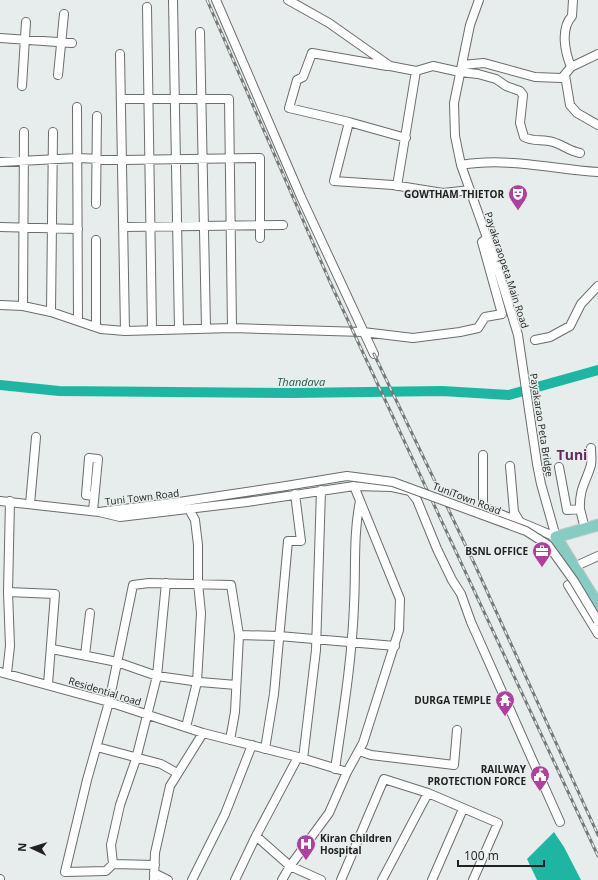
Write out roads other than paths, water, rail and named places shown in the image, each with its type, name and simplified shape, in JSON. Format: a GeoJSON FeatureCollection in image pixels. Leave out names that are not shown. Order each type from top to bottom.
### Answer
{"type":"FeatureCollection","features":[{"type":"Feature","properties":{"kind":"main road"},"geometry":{"type":"LineString","coordinates":[[598,525],[556,537],[598,605]]}},
{"type":"Feature","properties":{"kind":"street"},"geometry":{"type":"LineString","coordinates":[[173,0],[179,329]]}},
{"type":"Feature","properties":{"kind":"street"},"geometry":{"type":"LineString","coordinates":[[216,0],[301,197],[374,354]]}},
{"type":"Feature","properties":{"kind":"street"},"geometry":{"type":"LineString","coordinates":[[288,0],[329,23],[390,66]]}},
{"type":"Feature","properties":{"kind":"street","name":"Payakaraopeta Main Road"},"geometry":{"type":"LineString","coordinates":[[479,0],[470,26],[454,103],[455,136],[461,165],[487,238],[518,337]]}},
{"type":"Feature","properties":{"kind":"street"},"geometry":{"type":"LineString","coordinates":[[571,67],[566,54],[566,28],[567,21],[572,16],[573,0]]}},
{"type":"Feature","properties":{"kind":"street"},"geometry":{"type":"LineString","coordinates":[[147,7],[152,330]]}},
{"type":"Feature","properties":{"kind":"street"},"geometry":{"type":"LineString","coordinates":[[58,75],[64,14]]}},
{"type":"Feature","properties":{"kind":"street"},"geometry":{"type":"LineString","coordinates":[[22,86],[26,22]]}},
{"type":"Feature","properties":{"kind":"street"},"geometry":{"type":"LineString","coordinates":[[200,32],[206,328]]}},
{"type":"Feature","properties":{"kind":"street"},"geometry":{"type":"LineString","coordinates":[[0,38],[72,43]]}},
{"type":"Feature","properties":{"kind":"street"},"geometry":{"type":"LineString","coordinates":[[406,138],[349,122],[289,108],[297,80],[303,77],[312,53],[416,71],[433,66],[461,69],[496,79],[506,86],[520,91],[523,95],[520,123],[524,137],[528,139],[552,142],[571,152],[580,153]]}},
{"type":"Feature","properties":{"kind":"street"},"geometry":{"type":"LineString","coordinates":[[120,54],[125,331]]}},
{"type":"Feature","properties":{"kind":"street"},"geometry":{"type":"LineString","coordinates":[[461,69],[484,63],[535,77],[562,78],[571,67],[598,54]]}},
{"type":"Feature","properties":{"kind":"street"},"geometry":{"type":"LineString","coordinates":[[397,186],[416,71]]}},
{"type":"Feature","properties":{"kind":"street"},"geometry":{"type":"LineString","coordinates":[[565,75],[570,105],[577,113],[598,125]]}},
{"type":"Feature","properties":{"kind":"street"},"geometry":{"type":"LineString","coordinates":[[121,99],[229,99],[232,328]]}},
{"type":"Feature","properties":{"kind":"street"},"geometry":{"type":"LineString","coordinates":[[78,107],[78,320]]}},
{"type":"Feature","properties":{"kind":"street"},"geometry":{"type":"LineString","coordinates":[[96,204],[97,116]]}},
{"type":"Feature","properties":{"kind":"street"},"geometry":{"type":"LineString","coordinates":[[349,122],[334,181],[397,186],[443,193],[470,190]]}},
{"type":"Feature","properties":{"kind":"street"},"geometry":{"type":"LineString","coordinates":[[23,306],[24,132]]}},
{"type":"Feature","properties":{"kind":"street"},"geometry":{"type":"LineString","coordinates":[[51,312],[53,132]]}},
{"type":"Feature","properties":{"kind":"street"},"geometry":{"type":"LineString","coordinates":[[0,162],[78,158],[122,160],[260,158],[260,238]]}},
{"type":"Feature","properties":{"kind":"street"},"geometry":{"type":"LineString","coordinates":[[461,165],[479,162],[515,162],[598,172]]}},
{"type":"Feature","properties":{"kind":"street"},"geometry":{"type":"LineString","coordinates":[[123,227],[283,225]]}},
{"type":"Feature","properties":{"kind":"street"},"geometry":{"type":"LineString","coordinates":[[0,227],[78,229]]}},
{"type":"Feature","properties":{"kind":"street"},"geometry":{"type":"LineString","coordinates":[[0,305],[23,306],[51,312],[96,327],[125,331],[232,328],[363,332],[413,338],[460,332],[478,328],[485,317],[502,314],[482,242],[487,238]]}},
{"type":"Feature","properties":{"kind":"street"},"geometry":{"type":"LineString","coordinates":[[96,240],[96,327]]}},
{"type":"Feature","properties":{"kind":"street"},"geometry":{"type":"LineString","coordinates":[[535,340],[550,337],[570,326],[581,304],[598,286]]}},
{"type":"Feature","properties":{"kind":"street","name":"Payakarao Peta Bridge"},"geometry":{"type":"LineString","coordinates":[[518,337],[541,484],[556,537]]}},
{"type":"Feature","properties":{"kind":"street"},"geometry":{"type":"LineString","coordinates":[[30,504],[36,437]]}},
{"type":"Feature","properties":{"kind":"street"},"geometry":{"type":"LineString","coordinates":[[585,529],[580,509],[580,496],[582,486],[591,464],[590,448]]}},
{"type":"Feature","properties":{"kind":"street"},"geometry":{"type":"LineString","coordinates":[[483,456],[483,507],[556,537]]}},
{"type":"Feature","properties":{"kind":"street"},"geometry":{"type":"LineString","coordinates":[[510,466],[514,512],[520,522]]}},
{"type":"Feature","properties":{"kind":"street"},"geometry":{"type":"LineString","coordinates":[[560,467],[567,510],[580,509]]}},
{"type":"Feature","properties":{"kind":"street","name":"TuniTown Road"},"geometry":{"type":"LineString","coordinates":[[286,486],[347,476],[393,482],[526,531],[548,545],[574,581],[598,621]]}},
{"type":"Feature","properties":{"kind":"street","name":"Tuni Town Road"},"geometry":{"type":"LineString","coordinates":[[0,500],[96,512],[179,502],[286,486]]}},
{"type":"Feature","properties":{"kind":"street"},"geometry":{"type":"LineString","coordinates":[[94,496],[96,512],[120,517],[247,502],[354,486],[392,488],[410,492],[417,500],[436,549],[461,594],[471,622],[560,822]]}},
{"type":"Feature","properties":{"kind":"street"},"geometry":{"type":"LineString","coordinates":[[282,880],[290,866],[329,813],[359,751],[395,646],[399,630],[400,599],[354,486]]}},
{"type":"Feature","properties":{"kind":"street"},"geometry":{"type":"LineString","coordinates":[[235,880],[256,836],[301,758],[317,639],[321,490]]}},
{"type":"Feature","properties":{"kind":"street"},"geometry":{"type":"LineString","coordinates":[[265,749],[274,694],[288,540],[301,541],[295,494]]}},
{"type":"Feature","properties":{"kind":"street"},"geometry":{"type":"LineString","coordinates":[[3,672],[10,646],[8,592],[10,501]]}},
{"type":"Feature","properties":{"kind":"street"},"geometry":{"type":"LineString","coordinates":[[335,769],[348,689],[354,605],[355,524],[360,501]]}},
{"type":"Feature","properties":{"kind":"street"},"geometry":{"type":"LineString","coordinates":[[186,727],[197,682],[201,613],[198,583],[198,545],[195,520],[189,509]]}},
{"type":"Feature","properties":{"kind":"street"},"geometry":{"type":"LineString","coordinates":[[574,567],[598,556]]}},
{"type":"Feature","properties":{"kind":"street"},"geometry":{"type":"LineString","coordinates":[[113,864],[111,845],[120,805],[136,758],[146,714],[157,676],[166,583]]}},
{"type":"Feature","properties":{"kind":"street"},"geometry":{"type":"LineString","coordinates":[[113,864],[106,871],[65,872],[75,824],[109,702],[133,585],[198,583],[231,585],[239,635],[235,712],[230,740]]}},
{"type":"Feature","properties":{"kind":"street"},"geometry":{"type":"LineString","coordinates":[[568,585],[598,634]]}},
{"type":"Feature","properties":{"kind":"street"},"geometry":{"type":"LineString","coordinates":[[8,592],[55,594],[48,684]]}},
{"type":"Feature","properties":{"kind":"street"},"geometry":{"type":"LineString","coordinates":[[85,655],[90,613]]}},
{"type":"Feature","properties":{"kind":"street"},"geometry":{"type":"LineString","coordinates":[[239,635],[279,636],[395,646]]}},
{"type":"Feature","properties":{"kind":"street"},"geometry":{"type":"LineString","coordinates":[[52,648],[117,662],[157,676],[197,682],[236,684]]}},
{"type":"Feature","properties":{"kind":"street","name":"Residential road"},"geometry":{"type":"LineString","coordinates":[[3,672],[109,702],[230,740],[301,758],[348,772]]}},
{"type":"Feature","properties":{"kind":"street"},"geometry":{"type":"LineString","coordinates":[[359,751],[371,755],[454,765],[457,730]]}},
{"type":"Feature","properties":{"kind":"street"},"geometry":{"type":"LineString","coordinates":[[154,873],[164,806],[170,786],[203,732]]}},
{"type":"Feature","properties":{"kind":"street"},"geometry":{"type":"LineString","coordinates":[[192,880],[225,814],[252,745]]}},
{"type":"Feature","properties":{"kind":"street"},"geometry":{"type":"LineString","coordinates":[[97,747],[161,764],[178,773]]}},
{"type":"Feature","properties":{"kind":"street"},"geometry":{"type":"LineString","coordinates":[[341,880],[384,779],[428,793],[498,823],[473,880]]}},
{"type":"Feature","properties":{"kind":"street"},"geometry":{"type":"LineString","coordinates":[[382,880],[428,793]]}},
{"type":"Feature","properties":{"kind":"street"},"geometry":{"type":"LineString","coordinates":[[432,880],[463,808]]}},
{"type":"Feature","properties":{"kind":"street"},"geometry":{"type":"LineString","coordinates":[[256,836],[290,866],[311,878],[321,880]]}},
{"type":"Feature","properties":{"kind":"street"},"geometry":{"type":"LineString","coordinates":[[113,864],[154,873],[168,880]]}},
{"type":"Feature","properties":{"kind":"waterway","name":"Thandava"},"geometry":{"type":"LineString","coordinates":[[0,385],[59,391],[292,393],[442,391],[509,395],[598,370]]}},
{"type":"Feature","properties":{"kind":"railway"},"geometry":{"type":"LineString","coordinates":[[207,0],[330,282],[598,856]]}},
{"type":"Feature","properties":{"kind":"railway"},"geometry":{"type":"LineString","coordinates":[[374,354],[475,565],[598,835]]}},
{"type":"Feature","properties":{"kind":"place","name":"GOWTHAM THIETOR"},"geometry":{"type":"Point","coordinates":[518,211]}},
{"type":"Feature","properties":{"kind":"place","name":"BSNL OFFICE"},"geometry":{"type":"Point","coordinates":[542,568]}},
{"type":"Feature","properties":{"kind":"place","name":"DURGA TEMPLE"},"geometry":{"type":"Point","coordinates":[505,717]}},
{"type":"Feature","properties":{"kind":"place","name":"RAILWAY PROTECTION FORCE"},"geometry":{"type":"Point","coordinates":[540,792]}},
{"type":"Feature","properties":{"kind":"place","name":"Kiran Children Hospital"},"geometry":{"type":"Point","coordinates":[306,861]}},
{"type":"Feature","properties":{"kind":"district","name":"Tuni"},"geometry":{"type":"Point","coordinates":[572,454]}}]}
